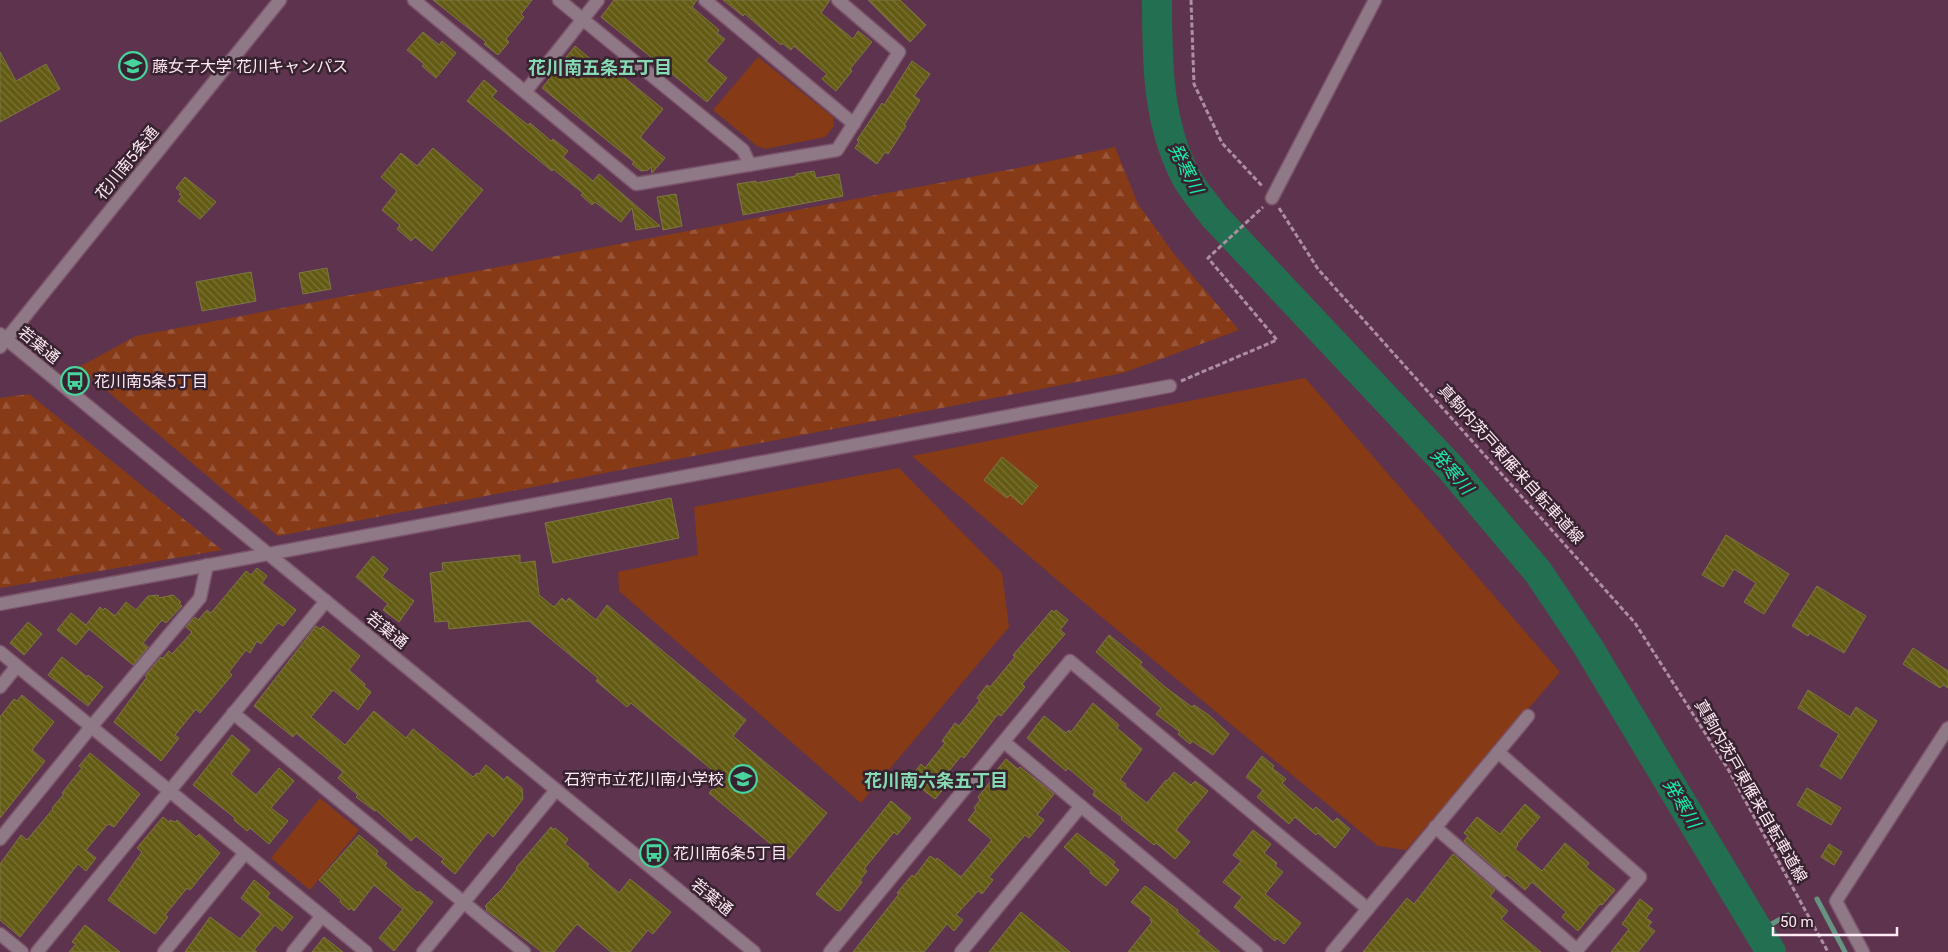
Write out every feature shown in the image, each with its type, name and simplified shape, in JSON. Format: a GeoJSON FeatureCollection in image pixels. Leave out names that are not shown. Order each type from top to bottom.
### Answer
{"type":"FeatureCollection","features":[{"type":"Feature","properties":{"kind":"street","name":"花川南5条通"},"geometry":{"type":"LineString","coordinates":[[2,340],[280,0]]}},
{"type":"Feature","properties":{"kind":"street"},"geometry":{"type":"LineString","coordinates":[[414,0],[636,184],[838,150],[899,52],[838,0]]}},
{"type":"Feature","properties":{"kind":"street"},"geometry":{"type":"LineString","coordinates":[[559,0],[743,150],[750,165]]}},
{"type":"Feature","properties":{"kind":"street"},"geometry":{"type":"LineString","coordinates":[[525,92],[598,0]]}},
{"type":"Feature","properties":{"kind":"street"},"geometry":{"type":"LineString","coordinates":[[705,0],[854,124]]}},
{"type":"Feature","properties":{"kind":"street"},"geometry":{"type":"LineString","coordinates":[[1272,198],[1375,0]]}},
{"type":"Feature","properties":{"kind":"street","name":"若葉通"},"geometry":{"type":"LineString","coordinates":[[2,340],[268,553],[754,952]]}},
{"type":"Feature","properties":{"kind":"street"},"geometry":{"type":"LineString","coordinates":[[0,604],[1170,386]]}},
{"type":"Feature","properties":{"kind":"street"},"geometry":{"type":"LineString","coordinates":[[0,839],[200,598],[207,565]]}},
{"type":"Feature","properties":{"kind":"street"},"geometry":{"type":"LineString","coordinates":[[37,952],[326,601]]}},
{"type":"Feature","properties":{"kind":"street"},"geometry":{"type":"LineString","coordinates":[[0,652],[366,952]]}},
{"type":"Feature","properties":{"kind":"street"},"geometry":{"type":"LineString","coordinates":[[830,952],[1070,661],[1368,909]]}},
{"type":"Feature","properties":{"kind":"street"},"geometry":{"type":"LineString","coordinates":[[0,687],[17,666]]}},
{"type":"Feature","properties":{"kind":"street"},"geometry":{"type":"LineString","coordinates":[[234,713],[524,952]]}},
{"type":"Feature","properties":{"kind":"street"},"geometry":{"type":"LineString","coordinates":[[1332,952],[1528,716]]}},
{"type":"Feature","properties":{"kind":"street"},"geometry":{"type":"LineString","coordinates":[[1863,952],[1836,901],[1948,728]]}},
{"type":"Feature","properties":{"kind":"street"},"geometry":{"type":"LineString","coordinates":[[1004,742],[1256,952]]}},
{"type":"Feature","properties":{"kind":"street"},"geometry":{"type":"LineString","coordinates":[[1436,827],[1577,950],[1640,877],[1498,752]]}},
{"type":"Feature","properties":{"kind":"street"},"geometry":{"type":"LineString","coordinates":[[423,952],[556,790]]}},
{"type":"Feature","properties":{"kind":"street"},"geometry":{"type":"LineString","coordinates":[[961,952],[1082,806]]}},
{"type":"Feature","properties":{"kind":"street"},"geometry":{"type":"LineString","coordinates":[[164,952],[245,853]]}},
{"type":"Feature","properties":{"kind":"street"},"geometry":{"type":"LineString","coordinates":[[293,952],[322,916]]}},
{"type":"Feature","properties":{"kind":"street"},"geometry":{"type":"LineString","coordinates":[[0,934],[22,952]]}},
{"type":"Feature","properties":{"kind":"path","name":"真駒内茨戸東雁来自転車道線"},"geometry":{"type":"LineString","coordinates":[[1191,0],[1194,84],[1222,143],[1272,198],[1318,269],[1635,623],[1728,769],[1828,952]]}},
{"type":"Feature","properties":{"kind":"path"},"geometry":{"type":"LineString","coordinates":[[1170,386],[1277,340],[1208,258],[1259,210]]}},
{"type":"Feature","properties":{"kind":"green space"},"geometry":{"type":"Polygon","coordinates":[[[758,57],[833,117],[834,126],[825,137],[765,149],[757,146],[713,110],[758,57]]]}},
{"type":"Feature","properties":{"kind":"green space"},"geometry":{"type":"Polygon","coordinates":[[[1115,147],[1138,204],[1174,254],[1239,330],[1123,373],[278,536],[79,367],[136,336],[1018,168],[1115,147]]]}},
{"type":"Feature","properties":{"kind":"green space"},"geometry":{"type":"Polygon","coordinates":[[[1305,378],[1560,672],[1406,850],[1378,846],[1063,585],[912,456],[1305,378]]]}},
{"type":"Feature","properties":{"kind":"green space"},"geometry":{"type":"Polygon","coordinates":[[[29,394],[222,550],[0,588],[0,398],[29,394]]]}},
{"type":"Feature","properties":{"kind":"green space"},"geometry":{"type":"Polygon","coordinates":[[[899,468],[1002,573],[1009,627],[861,803],[619,591],[618,572],[698,555],[694,507],[899,468]]]}},
{"type":"Feature","properties":{"kind":"green space"},"geometry":{"type":"Polygon","coordinates":[[[320,798],[359,830],[310,890],[271,858],[320,798]]]}},
{"type":"Feature","properties":{"kind":"building"},"geometry":{"type":"Polygon","coordinates":[[[433,0],[532,0],[521,14],[524,17],[506,39],[509,42],[498,55],[484,44],[486,42],[433,0]]]}},
{"type":"Feature","properties":{"kind":"building"},"geometry":{"type":"Polygon","coordinates":[[[614,0],[697,0],[692,7],[719,30],[717,33],[725,39],[706,61],[727,78],[707,102],[601,17],[614,0]]]}},
{"type":"Feature","properties":{"kind":"building"},"geometry":{"type":"Polygon","coordinates":[[[723,0],[830,0],[821,13],[853,39],[858,31],[872,42],[850,69],[852,71],[836,91],[822,79],[827,74],[794,46],[791,50],[782,43],[781,45],[745,14],[743,16],[723,0]]]}},
{"type":"Feature","properties":{"kind":"building"},"geometry":{"type":"Polygon","coordinates":[[[868,0],[900,0],[926,25],[910,42],[868,0]]]}},
{"type":"Feature","properties":{"kind":"building"},"geometry":{"type":"Polygon","coordinates":[[[423,32],[439,45],[442,41],[456,53],[436,78],[422,66],[424,64],[407,50],[423,32]]]}},
{"type":"Feature","properties":{"kind":"building"},"geometry":{"type":"Polygon","coordinates":[[[575,46],[600,67],[604,61],[663,109],[641,136],[665,158],[652,173],[651,167],[648,170],[641,171],[632,164],[634,162],[542,88],[575,46]]]}},
{"type":"Feature","properties":{"kind":"building"},"geometry":{"type":"Polygon","coordinates":[[[0,52],[16,81],[46,64],[60,89],[0,122],[0,52]]]}},
{"type":"Feature","properties":{"kind":"building"},"geometry":{"type":"Polygon","coordinates":[[[912,61],[930,74],[914,96],[920,100],[904,125],[906,126],[888,154],[885,152],[877,164],[855,148],[859,142],[857,140],[882,103],[884,105],[912,61]]]}},
{"type":"Feature","properties":{"kind":"building"},"geometry":{"type":"Polygon","coordinates":[[[484,80],[497,91],[492,97],[528,125],[530,123],[551,141],[553,139],[568,151],[563,157],[593,181],[599,174],[660,226],[636,230],[632,208],[621,222],[595,202],[592,205],[581,195],[583,193],[553,169],[552,171],[467,101],[484,80]]]}},
{"type":"Feature","properties":{"kind":"building"},"geometry":{"type":"Polygon","coordinates":[[[433,148],[483,190],[432,251],[415,237],[411,241],[397,229],[400,225],[382,210],[397,191],[381,177],[401,153],[417,166],[433,148]]]}},
{"type":"Feature","properties":{"kind":"building"},"geometry":{"type":"Polygon","coordinates":[[[814,171],[816,178],[839,174],[843,196],[743,215],[737,184],[756,181],[756,183],[814,171]]]}},
{"type":"Feature","properties":{"kind":"building"},"geometry":{"type":"Polygon","coordinates":[[[185,177],[216,202],[200,219],[178,201],[182,196],[179,194],[181,192],[176,188],[185,177]]]}},
{"type":"Feature","properties":{"kind":"building"},"geometry":{"type":"Polygon","coordinates":[[[676,194],[682,226],[663,230],[657,197],[676,194]]]}},
{"type":"Feature","properties":{"kind":"building"},"geometry":{"type":"Polygon","coordinates":[[[327,268],[331,289],[303,294],[299,273],[327,268]]]}},
{"type":"Feature","properties":{"kind":"building"},"geometry":{"type":"Polygon","coordinates":[[[251,272],[256,301],[202,311],[196,282],[251,272]]]}},
{"type":"Feature","properties":{"kind":"building"},"geometry":{"type":"Polygon","coordinates":[[[1002,457],[1038,486],[1022,505],[1010,495],[1007,498],[984,480],[1002,457]]]}},
{"type":"Feature","properties":{"kind":"building"},"geometry":{"type":"Polygon","coordinates":[[[671,498],[679,538],[553,563],[545,523],[671,498]]]}},
{"type":"Feature","properties":{"kind":"building"},"geometry":{"type":"Polygon","coordinates":[[[1726,535],[1789,574],[1764,614],[1744,602],[1756,583],[1734,569],[1723,587],[1702,575],[1726,535]]]}},
{"type":"Feature","properties":{"kind":"building"},"geometry":{"type":"Polygon","coordinates":[[[520,555],[520,563],[535,561],[539,595],[554,607],[562,598],[566,602],[569,598],[596,620],[607,605],[746,720],[733,736],[827,813],[789,859],[709,793],[722,778],[631,703],[627,707],[596,681],[598,678],[529,621],[449,629],[448,621],[435,622],[430,573],[443,571],[442,563],[520,555]]]}},
{"type":"Feature","properties":{"kind":"building"},"geometry":{"type":"Polygon","coordinates":[[[373,556],[388,569],[382,577],[414,601],[399,622],[383,610],[388,604],[356,577],[373,556]]]}},
{"type":"Feature","properties":{"kind":"building"},"geometry":{"type":"Polygon","coordinates":[[[257,568],[267,576],[262,583],[296,610],[283,626],[278,623],[261,644],[257,641],[250,653],[246,650],[229,672],[232,675],[200,713],[196,709],[175,735],[179,738],[161,761],[114,722],[147,677],[145,676],[161,657],[162,659],[169,651],[172,654],[192,632],[186,627],[195,617],[198,620],[207,610],[211,613],[246,571],[251,575],[257,568]]]}},
{"type":"Feature","properties":{"kind":"building"},"geometry":{"type":"Polygon","coordinates":[[[1817,586],[1866,616],[1844,653],[1809,633],[1808,636],[1792,626],[1817,586]]]}},
{"type":"Feature","properties":{"kind":"building"},"geometry":{"type":"Polygon","coordinates":[[[158,595],[159,598],[173,595],[181,602],[179,603],[182,606],[166,623],[162,620],[143,643],[148,647],[133,665],[89,629],[76,645],[57,630],[71,613],[86,625],[100,607],[103,610],[105,608],[115,616],[126,602],[136,610],[148,596],[158,595]]]}},
{"type":"Feature","properties":{"kind":"building"},"geometry":{"type":"Polygon","coordinates":[[[1052,610],[1054,612],[1056,610],[1068,620],[1060,630],[1065,634],[1022,684],[1025,687],[1001,716],[998,714],[964,758],[961,756],[941,781],[947,785],[935,799],[909,779],[921,764],[925,768],[945,743],[942,741],[955,723],[959,726],[980,700],[977,698],[987,685],[990,687],[1015,657],[1013,655],[1052,610]]]}},
{"type":"Feature","properties":{"kind":"building"},"geometry":{"type":"Polygon","coordinates":[[[28,622],[42,634],[24,655],[10,643],[28,622]]]}},
{"type":"Feature","properties":{"kind":"building"},"geometry":{"type":"Polygon","coordinates":[[[316,626],[320,629],[323,626],[360,656],[349,670],[371,692],[358,710],[333,690],[311,717],[345,745],[374,711],[406,738],[413,729],[473,777],[477,773],[479,774],[486,765],[504,780],[507,776],[522,788],[523,799],[493,837],[488,832],[455,874],[441,862],[444,859],[416,836],[411,841],[376,810],[356,797],[358,795],[338,778],[343,772],[296,733],[293,737],[254,706],[316,626]]]}},
{"type":"Feature","properties":{"kind":"building"},"geometry":{"type":"Polygon","coordinates":[[[1109,635],[1142,662],[1140,665],[1165,687],[1192,707],[1194,705],[1210,716],[1229,734],[1213,755],[1192,741],[1190,744],[1178,734],[1180,732],[1156,714],[1161,708],[1096,652],[1109,635]]]}},
{"type":"Feature","properties":{"kind":"building"},"geometry":{"type":"Polygon","coordinates":[[[1913,648],[1948,671],[1948,688],[1943,685],[1940,688],[1903,664],[1913,648]]]}},
{"type":"Feature","properties":{"kind":"building"},"geometry":{"type":"Polygon","coordinates":[[[62,657],[103,687],[88,706],[48,675],[62,657]]]}},
{"type":"Feature","properties":{"kind":"building"},"geometry":{"type":"Polygon","coordinates":[[[1808,690],[1850,717],[1856,707],[1877,721],[1841,779],[1820,766],[1839,734],[1798,708],[1808,690]]]}},
{"type":"Feature","properties":{"kind":"building"},"geometry":{"type":"Polygon","coordinates":[[[22,695],[54,722],[32,750],[45,761],[0,818],[0,717],[14,699],[17,701],[22,695]]]}},
{"type":"Feature","properties":{"kind":"building"},"geometry":{"type":"Polygon","coordinates":[[[1093,703],[1119,725],[1117,728],[1142,749],[1120,780],[1147,803],[1174,772],[1191,785],[1195,781],[1208,791],[1176,830],[1190,842],[1175,859],[1156,843],[1154,845],[1121,819],[1122,817],[1093,795],[1095,791],[1068,768],[1066,771],[1027,738],[1044,716],[1066,733],[1069,730],[1071,732],[1093,703]]]}},
{"type":"Feature","properties":{"kind":"building"},"geometry":{"type":"Polygon","coordinates":[[[232,735],[250,750],[231,774],[256,795],[279,768],[294,781],[271,808],[288,821],[269,844],[250,828],[247,831],[234,820],[235,818],[193,785],[232,735]]]}},
{"type":"Feature","properties":{"kind":"building"},"geometry":{"type":"Polygon","coordinates":[[[90,753],[140,794],[114,827],[109,824],[107,825],[86,850],[96,858],[86,871],[78,864],[20,937],[0,920],[0,864],[21,835],[27,840],[53,809],[64,794],[62,793],[82,768],[79,766],[90,753]]]}},
{"type":"Feature","properties":{"kind":"building"},"geometry":{"type":"Polygon","coordinates":[[[1262,756],[1274,766],[1272,768],[1286,779],[1282,783],[1313,810],[1316,807],[1333,822],[1337,818],[1350,829],[1335,848],[1295,817],[1289,824],[1257,797],[1263,790],[1246,777],[1262,756]]]}},
{"type":"Feature","properties":{"kind":"building"},"geometry":{"type":"Polygon","coordinates":[[[1006,759],[1018,769],[1020,767],[1054,794],[1037,815],[1044,820],[1029,838],[1025,835],[989,877],[993,880],[982,894],[978,891],[956,915],[963,920],[954,931],[947,924],[924,952],[853,952],[899,894],[897,893],[912,875],[914,877],[930,856],[936,860],[937,858],[961,877],[991,841],[968,820],[976,810],[974,808],[980,800],[978,797],[1006,759]]]}},
{"type":"Feature","properties":{"kind":"building"},"geometry":{"type":"Polygon","coordinates":[[[1807,788],[1841,808],[1831,825],[1797,805],[1807,788]]]}},
{"type":"Feature","properties":{"kind":"building"},"geometry":{"type":"Polygon","coordinates":[[[891,801],[911,818],[897,835],[894,832],[864,869],[867,871],[860,880],[862,882],[840,911],[836,910],[816,894],[891,801]]]}},
{"type":"Feature","properties":{"kind":"building"},"geometry":{"type":"Polygon","coordinates":[[[1525,804],[1540,817],[1517,844],[1515,849],[1542,871],[1565,843],[1589,863],[1586,867],[1615,890],[1602,905],[1600,904],[1578,931],[1562,917],[1566,912],[1532,882],[1525,890],[1507,875],[1505,877],[1464,841],[1468,836],[1464,833],[1477,817],[1500,834],[1525,804]]]}},
{"type":"Feature","properties":{"kind":"building"},"geometry":{"type":"Polygon","coordinates":[[[163,817],[169,822],[170,820],[175,822],[177,820],[196,837],[199,834],[220,853],[190,890],[187,888],[165,915],[168,917],[155,934],[108,900],[142,852],[137,848],[163,817]]]}},
{"type":"Feature","properties":{"kind":"building"},"geometry":{"type":"Polygon","coordinates":[[[551,827],[568,839],[565,844],[589,864],[587,866],[619,893],[630,879],[671,912],[653,934],[648,930],[630,952],[611,952],[577,924],[554,952],[542,952],[486,910],[485,906],[501,890],[516,868],[551,827]]]}},
{"type":"Feature","properties":{"kind":"building"},"geometry":{"type":"Polygon","coordinates":[[[1253,830],[1271,844],[1264,853],[1277,863],[1275,866],[1283,872],[1265,894],[1301,923],[1284,944],[1277,938],[1275,941],[1234,907],[1242,897],[1223,882],[1241,861],[1233,855],[1253,830]]]}},
{"type":"Feature","properties":{"kind":"building"},"geometry":{"type":"Polygon","coordinates":[[[1077,833],[1115,862],[1113,865],[1119,870],[1106,886],[1064,847],[1077,833]]]}},
{"type":"Feature","properties":{"kind":"building"},"geometry":{"type":"Polygon","coordinates":[[[359,835],[378,851],[376,854],[387,863],[385,866],[418,893],[419,891],[433,902],[394,951],[379,938],[403,909],[374,885],[354,911],[351,908],[349,910],[319,880],[359,835]]]}},
{"type":"Feature","properties":{"kind":"building"},"geometry":{"type":"Polygon","coordinates":[[[1829,844],[1842,852],[1834,865],[1821,857],[1829,844]]]}},
{"type":"Feature","properties":{"kind":"building"},"geometry":{"type":"Polygon","coordinates":[[[1453,854],[1495,890],[1490,896],[1508,911],[1501,919],[1541,952],[1363,952],[1407,898],[1414,904],[1453,854]]]}},
{"type":"Feature","properties":{"kind":"building"},"geometry":{"type":"Polygon","coordinates":[[[254,880],[270,893],[267,897],[293,917],[282,931],[275,925],[254,950],[257,952],[185,952],[210,917],[240,939],[261,914],[241,898],[254,880]]]}},
{"type":"Feature","properties":{"kind":"building"},"geometry":{"type":"Polygon","coordinates":[[[1145,886],[1178,910],[1177,912],[1200,931],[1197,933],[1220,952],[1128,952],[1152,922],[1151,918],[1131,902],[1145,886]]]}},
{"type":"Feature","properties":{"kind":"building"},"geometry":{"type":"Polygon","coordinates":[[[1640,899],[1653,909],[1646,918],[1652,922],[1648,926],[1655,931],[1638,952],[1611,952],[1629,929],[1622,924],[1640,899]]]}},
{"type":"Feature","properties":{"kind":"building"},"geometry":{"type":"Polygon","coordinates":[[[1021,912],[1070,952],[989,952],[1021,912]]]}},
{"type":"Feature","properties":{"kind":"building"},"geometry":{"type":"Polygon","coordinates":[[[85,925],[120,952],[69,952],[76,944],[72,942],[85,925]]]}},
{"type":"Feature","properties":{"kind":"building"},"geometry":{"type":"Polygon","coordinates":[[[324,937],[343,952],[312,952],[324,937]]]}},
{"type":"Feature","properties":{"kind":"waterway","name":"発寒川"},"geometry":{"type":"LineString","coordinates":[[1157,0],[1157,46],[1164,114],[1177,158],[1190,184],[1214,216],[1449,466],[1538,572],[1587,645],[1771,952]]}},
{"type":"Feature","properties":{"kind":"waterway"},"geometry":{"type":"LineString","coordinates":[[1817,899],[1845,952]]}},
{"type":"Feature","properties":{"kind":"waterway"},"geometry":{"type":"LineString","coordinates":[[1759,931],[1788,915]]}},
{"type":"Feature","properties":{"kind":"place","name":"藤女子大学 花川キャンパス"},"geometry":{"type":"Point","coordinates":[133,66]}},
{"type":"Feature","properties":{"kind":"place","name":"花川南5条5丁目"},"geometry":{"type":"Point","coordinates":[75,381]}},
{"type":"Feature","properties":{"kind":"place","name":"石狩市立花川南小学校"},"geometry":{"type":"Point","coordinates":[743,779]}},
{"type":"Feature","properties":{"kind":"place","name":"花川南6条5丁目"},"geometry":{"type":"Point","coordinates":[654,853]}},
{"type":"Feature","properties":{"kind":"district","name":"花川南五条五丁目"},"geometry":{"type":"Point","coordinates":[600,67]}},
{"type":"Feature","properties":{"kind":"district","name":"花川南六条五丁目"},"geometry":{"type":"Point","coordinates":[936,780]}}]}
